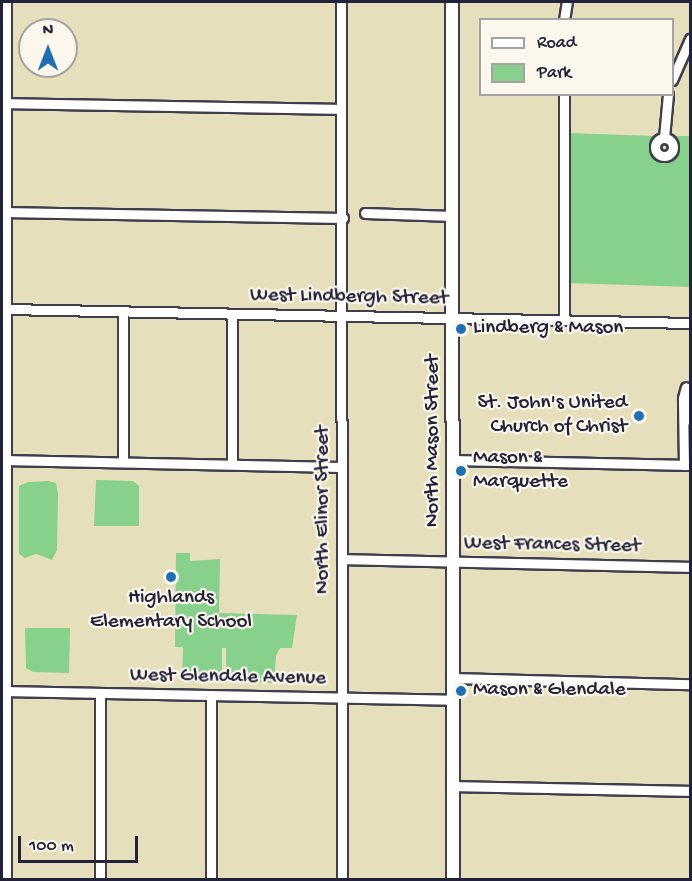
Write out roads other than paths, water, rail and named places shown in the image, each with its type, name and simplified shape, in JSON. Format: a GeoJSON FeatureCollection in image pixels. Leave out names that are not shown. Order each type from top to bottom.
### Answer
{"type":"FeatureCollection","features":[{"type":"Feature","properties":{"kind":"main road","name":"North Mason Street"},"geometry":{"type":"LineString","coordinates":[[451,2],[453,879]]}},
{"type":"Feature","properties":{"kind":"street"},"geometry":{"type":"LineString","coordinates":[[6,2],[3,691],[6,879]]}},
{"type":"Feature","properties":{"kind":"street","name":"North Elinor Street"},"geometry":{"type":"LineString","coordinates":[[341,2],[342,879]]}},
{"type":"Feature","properties":{"kind":"street"},"geometry":{"type":"LineString","coordinates":[[564,18],[567,2]]}},
{"type":"Feature","properties":{"kind":"street"},"geometry":{"type":"LineString","coordinates":[[674,75],[690,39]]}},
{"type":"Feature","properties":{"kind":"street"},"geometry":{"type":"LineString","coordinates":[[564,96],[564,321]]}},
{"type":"Feature","properties":{"kind":"street"},"geometry":{"type":"LineString","coordinates":[[664,138],[668,96]]}},
{"type":"Feature","properties":{"kind":"street"},"geometry":{"type":"LineString","coordinates":[[4,103],[341,109]]}},
{"type":"Feature","properties":{"kind":"street"},"geometry":{"type":"LineString","coordinates":[[4,212],[343,218]]}},
{"type":"Feature","properties":{"kind":"street"},"geometry":{"type":"LineString","coordinates":[[365,213],[453,216]]}},
{"type":"Feature","properties":{"kind":"street","name":"West Lindbergh Street"},"geometry":{"type":"LineString","coordinates":[[6,309],[690,323]]}},
{"type":"Feature","properties":{"kind":"street"},"geometry":{"type":"LineString","coordinates":[[123,311],[123,462]]}},
{"type":"Feature","properties":{"kind":"street"},"geometry":{"type":"LineString","coordinates":[[232,314],[232,464]]}},
{"type":"Feature","properties":{"kind":"street"},"geometry":{"type":"LineString","coordinates":[[453,460],[687,465],[683,398],[686,387]]}},
{"type":"Feature","properties":{"kind":"street"},"geometry":{"type":"LineString","coordinates":[[4,460],[342,467]]}},
{"type":"Feature","properties":{"kind":"street","name":"West Frances Street"},"geometry":{"type":"LineString","coordinates":[[342,559],[690,567]]}},
{"type":"Feature","properties":{"kind":"street"},"geometry":{"type":"LineString","coordinates":[[453,678],[690,684]]}},
{"type":"Feature","properties":{"kind":"street","name":"West Glendale Avenue"},"geometry":{"type":"LineString","coordinates":[[3,691],[453,700]]}},
{"type":"Feature","properties":{"kind":"street"},"geometry":{"type":"LineString","coordinates":[[100,693],[100,879]]}},
{"type":"Feature","properties":{"kind":"street"},"geometry":{"type":"LineString","coordinates":[[211,695],[211,879]]}},
{"type":"Feature","properties":{"kind":"street"},"geometry":{"type":"LineString","coordinates":[[453,786],[690,791]]}},
{"type":"Feature","properties":{"kind":"place","name":"Lindberg & Mason"},"geometry":{"type":"Point","coordinates":[461,329]}},
{"type":"Feature","properties":{"kind":"place","name":"St. John's United Church of Christ"},"geometry":{"type":"Point","coordinates":[639,416]}},
{"type":"Feature","properties":{"kind":"place","name":"Mason & Marquette"},"geometry":{"type":"Point","coordinates":[461,471]}},
{"type":"Feature","properties":{"kind":"place","name":"Highlands Elementary School"},"geometry":{"type":"Point","coordinates":[171,577]}},
{"type":"Feature","properties":{"kind":"place","name":"Mason & Glendale"},"geometry":{"type":"Point","coordinates":[461,691]}}]}
